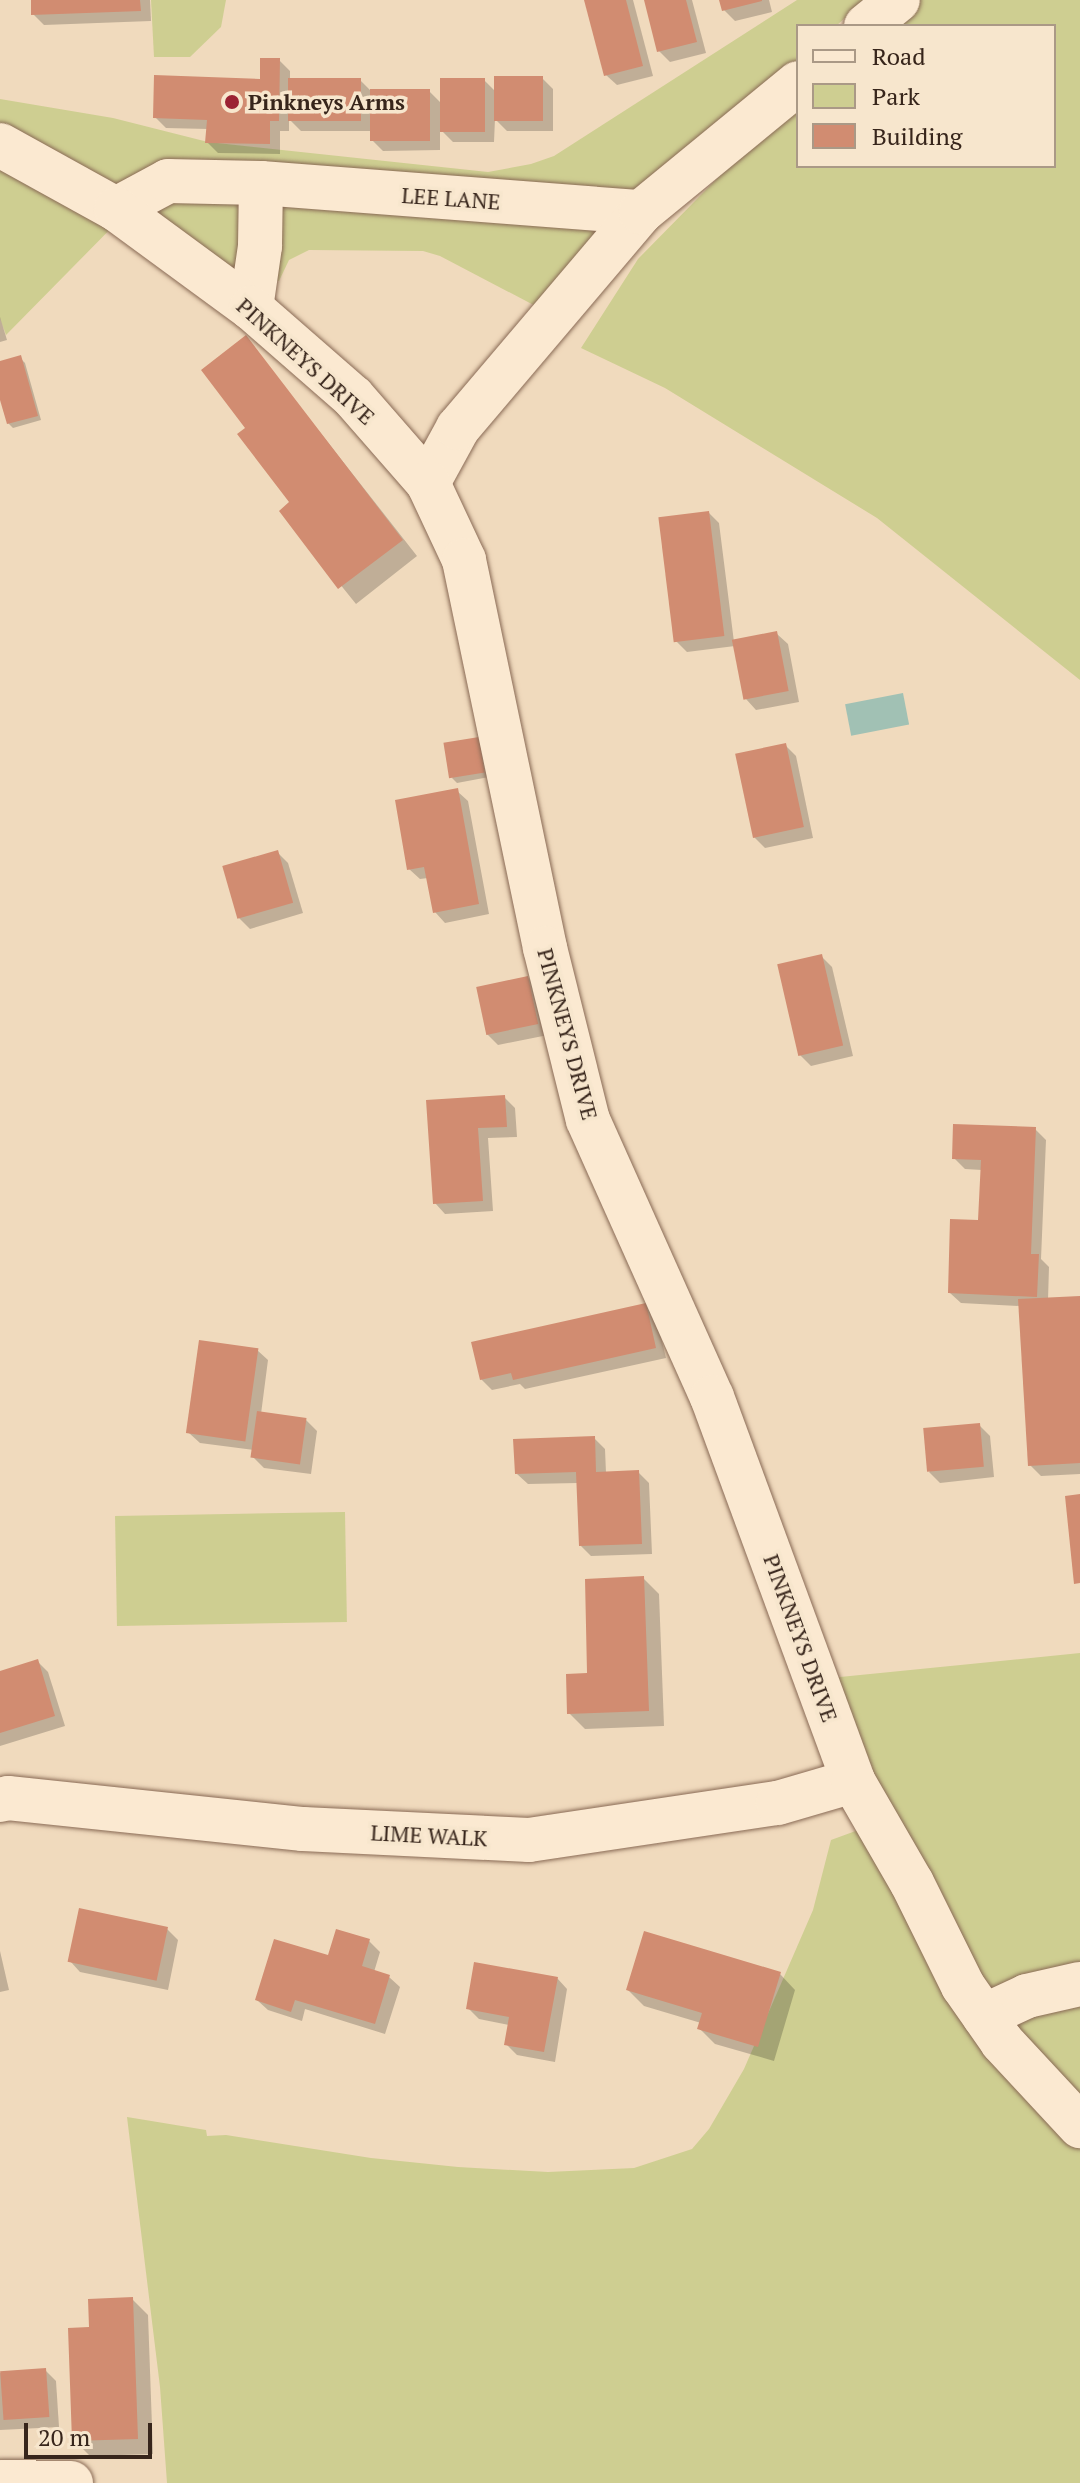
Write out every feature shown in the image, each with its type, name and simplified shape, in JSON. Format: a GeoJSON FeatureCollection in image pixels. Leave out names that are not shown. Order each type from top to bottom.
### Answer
{"type":"FeatureCollection","features":[{"type":"Feature","properties":{"kind":"street"},"geometry":{"type":"LineString","coordinates":[[868,24],[898,0]]}},
{"type":"Feature","properties":{"kind":"street"},"geometry":{"type":"LineString","coordinates":[[428,483],[458,428],[641,212],[796,85]]}},
{"type":"Feature","properties":{"kind":"street","name":"PINKNEYS DRIVE"},"geometry":{"type":"LineString","coordinates":[[0,145],[116,209],[251,308],[353,397],[428,483],[464,560],[545,948],[588,1120],[712,1397],[853,1781],[912,1883],[963,1986],[1002,2042],[1080,2126]]}},
{"type":"Feature","properties":{"kind":"street","name":"LEE LANE"},"geometry":{"type":"LineString","coordinates":[[116,209],[168,181],[261,183],[641,212]]}},
{"type":"Feature","properties":{"kind":"street"},"geometry":{"type":"LineString","coordinates":[[251,308],[260,246],[261,183]]}},
{"type":"Feature","properties":{"kind":"street","name":"LIME WALK"},"geometry":{"type":"LineString","coordinates":[[0,1800],[8,1798],[303,1829],[529,1840],[778,1803],[853,1781]]}},
{"type":"Feature","properties":{"kind":"street"},"geometry":{"type":"LineString","coordinates":[[984,2016],[1027,1996],[1080,1984]]}},
{"type":"Feature","properties":{"kind":"street"},"geometry":{"type":"LineString","coordinates":[[0,2482],[71,2483]]}},
{"type":"Feature","properties":{"kind":"green space"},"geometry":{"type":"Polygon","coordinates":[[[151,0],[226,0],[221,27],[190,57],[154,57],[151,0]]]}},
{"type":"Feature","properties":{"kind":"green space"},"geometry":{"type":"Polygon","coordinates":[[[797,0],[865,0],[838,24],[796,24],[796,61],[545,311],[440,256],[423,251],[309,250],[289,260],[279,281],[236,276],[134,205],[6,335],[0,318],[0,99],[113,118],[208,142],[488,172],[554,156],[797,0]]]}},
{"type":"Feature","properties":{"kind":"green space"},"geometry":{"type":"Polygon","coordinates":[[[903,0],[1080,0],[1080,680],[877,518],[665,388],[581,348],[638,259],[796,98],[796,168],[1056,168],[1056,24],[874,24],[903,0]]]}},
{"type":"Feature","properties":{"kind":"green space"},"geometry":{"type":"Polygon","coordinates":[[[345,1512],[347,1622],[117,1626],[115,1516],[345,1512]]]}},
{"type":"Feature","properties":{"kind":"green space"},"geometry":{"type":"Polygon","coordinates":[[[1080,1653],[1080,2483],[167,2483],[160,2387],[127,2117],[206,2130],[207,2136],[226,2135],[371,2158],[458,2167],[548,2172],[634,2168],[692,2149],[709,2129],[744,2069],[813,1910],[831,1840],[872,1825],[830,1678],[1080,1653]]]}},
{"type":"Feature","properties":{"kind":"shaded area"},"geometry":{"type":"Polygon","coordinates":[[[903,693],[909,724],[851,736],[845,704],[903,693]]]}},
{"type":"Feature","properties":{"kind":"building"},"geometry":{"type":"Polygon","coordinates":[[[31,0],[140,0],[141,11],[31,15],[31,0]]]}},
{"type":"Feature","properties":{"kind":"building"},"geometry":{"type":"Polygon","coordinates":[[[584,0],[626,0],[643,66],[604,76],[584,0]]]}},
{"type":"Feature","properties":{"kind":"building"},"geometry":{"type":"Polygon","coordinates":[[[644,0],[686,0],[697,42],[657,52],[644,0]]]}},
{"type":"Feature","properties":{"kind":"building"},"geometry":{"type":"Polygon","coordinates":[[[719,0],[762,0],[762,1],[722,11],[719,0]]]}},
{"type":"Feature","properties":{"kind":"building"},"geometry":{"type":"Polygon","coordinates":[[[260,58],[280,58],[279,121],[270,121],[270,144],[205,143],[207,120],[153,118],[154,75],[260,79],[260,58]]]}},
{"type":"Feature","properties":{"kind":"building"},"geometry":{"type":"Polygon","coordinates":[[[494,76],[543,76],[543,121],[494,121],[494,76]]]}},
{"type":"Feature","properties":{"kind":"building"},"geometry":{"type":"Polygon","coordinates":[[[288,78],[361,78],[361,121],[288,121],[288,78]]]}},
{"type":"Feature","properties":{"kind":"building"},"geometry":{"type":"Polygon","coordinates":[[[440,78],[485,78],[485,132],[440,132],[440,78]]]}},
{"type":"Feature","properties":{"kind":"building"},"geometry":{"type":"Polygon","coordinates":[[[370,89],[430,89],[430,141],[370,141],[370,89]]]}},
{"type":"Feature","properties":{"kind":"building"},"geometry":{"type":"Polygon","coordinates":[[[246,335],[403,540],[338,589],[279,511],[289,502],[237,434],[245,428],[201,370],[246,335]]]}},
{"type":"Feature","properties":{"kind":"building"},"geometry":{"type":"Polygon","coordinates":[[[21,355],[38,416],[7,424],[0,400],[0,361],[21,355]]]}},
{"type":"Feature","properties":{"kind":"building"},"geometry":{"type":"Polygon","coordinates":[[[709,511],[724,636],[674,642],[658,517],[709,511]]]}},
{"type":"Feature","properties":{"kind":"building"},"geometry":{"type":"Polygon","coordinates":[[[777,631],[789,691],[743,700],[732,640],[777,631]]]}},
{"type":"Feature","properties":{"kind":"building"},"geometry":{"type":"Polygon","coordinates":[[[479,737],[485,773],[449,778],[443,743],[479,737]]]}},
{"type":"Feature","properties":{"kind":"building"},"geometry":{"type":"Polygon","coordinates":[[[786,743],[804,827],[753,838],[735,754],[786,743]]]}},
{"type":"Feature","properties":{"kind":"building"},"geometry":{"type":"Polygon","coordinates":[[[458,788],[479,904],[433,913],[424,867],[407,870],[395,800],[458,788]]]}},
{"type":"Feature","properties":{"kind":"building"},"geometry":{"type":"Polygon","coordinates":[[[278,850],[293,903],[237,919],[222,866],[278,850]]]}},
{"type":"Feature","properties":{"kind":"building"},"geometry":{"type":"Polygon","coordinates":[[[822,954],[843,1046],[798,1056],[777,964],[822,954]]]}},
{"type":"Feature","properties":{"kind":"building"},"geometry":{"type":"Polygon","coordinates":[[[528,976],[538,1024],[486,1035],[476,987],[528,976]]]}},
{"type":"Feature","properties":{"kind":"building"},"geometry":{"type":"Polygon","coordinates":[[[505,1095],[507,1127],[478,1128],[483,1201],[433,1204],[426,1100],[505,1095]]]}},
{"type":"Feature","properties":{"kind":"building"},"geometry":{"type":"Polygon","coordinates":[[[953,1124],[1036,1127],[1031,1254],[1039,1254],[1037,1297],[948,1293],[950,1219],[978,1220],[981,1160],[952,1159],[953,1124]]]}},
{"type":"Feature","properties":{"kind":"building"},"geometry":{"type":"Polygon","coordinates":[[[1080,1296],[1080,1463],[1028,1466],[1018,1299],[1080,1296]]]}},
{"type":"Feature","properties":{"kind":"building"},"geometry":{"type":"Polygon","coordinates":[[[646,1303],[656,1348],[513,1380],[511,1373],[480,1380],[471,1342],[646,1303]]]}},
{"type":"Feature","properties":{"kind":"building"},"geometry":{"type":"Polygon","coordinates":[[[199,1340],[258,1348],[245,1441],[186,1433],[199,1340]]]}},
{"type":"Feature","properties":{"kind":"building"},"geometry":{"type":"Polygon","coordinates":[[[257,1411],[307,1418],[300,1465],[250,1458],[257,1411]]]}},
{"type":"Feature","properties":{"kind":"building"},"geometry":{"type":"Polygon","coordinates":[[[980,1423],[984,1467],[927,1472],[923,1428],[980,1423]]]}},
{"type":"Feature","properties":{"kind":"building"},"geometry":{"type":"Polygon","coordinates":[[[595,1436],[596,1472],[639,1470],[642,1544],[579,1546],[576,1472],[515,1474],[513,1439],[595,1436]]]}},
{"type":"Feature","properties":{"kind":"building"},"geometry":{"type":"Polygon","coordinates":[[[1080,1494],[1080,1583],[1074,1584],[1065,1496],[1080,1494]]]}},
{"type":"Feature","properties":{"kind":"building"},"geometry":{"type":"Polygon","coordinates":[[[644,1576],[649,1711],[567,1714],[566,1674],[587,1673],[585,1579],[644,1576]]]}},
{"type":"Feature","properties":{"kind":"building"},"geometry":{"type":"Polygon","coordinates":[[[38,1659],[55,1716],[0,1733],[0,1671],[38,1659]]]}},
{"type":"Feature","properties":{"kind":"building"},"geometry":{"type":"Polygon","coordinates":[[[79,1908],[168,1927],[157,1981],[68,1962],[79,1908]]]}},
{"type":"Feature","properties":{"kind":"building"},"geometry":{"type":"Polygon","coordinates":[[[336,1929],[370,1939],[362,1966],[390,1975],[375,2024],[295,2000],[291,2012],[255,2000],[274,1939],[328,1955],[336,1929]]]}},
{"type":"Feature","properties":{"kind":"building"},"geometry":{"type":"Polygon","coordinates":[[[644,1931],[781,1972],[758,2047],[697,2029],[702,2013],[626,1990],[644,1931]]]}},
{"type":"Feature","properties":{"kind":"building"},"geometry":{"type":"Polygon","coordinates":[[[474,1962],[558,1977],[544,2052],[504,2045],[509,2017],[466,2009],[474,1962]]]}},
{"type":"Feature","properties":{"kind":"building"},"geometry":{"type":"Polygon","coordinates":[[[133,2297],[138,2439],[72,2441],[68,2328],[89,2327],[88,2299],[133,2297]]]}},
{"type":"Feature","properties":{"kind":"building"},"geometry":{"type":"Polygon","coordinates":[[[46,2368],[49,2417],[4,2420],[0,2371],[46,2368]]]}},
{"type":"Feature","properties":{"kind":"place","name":"Pinkneys Arms"},"geometry":{"type":"Point","coordinates":[232,102]}}]}
